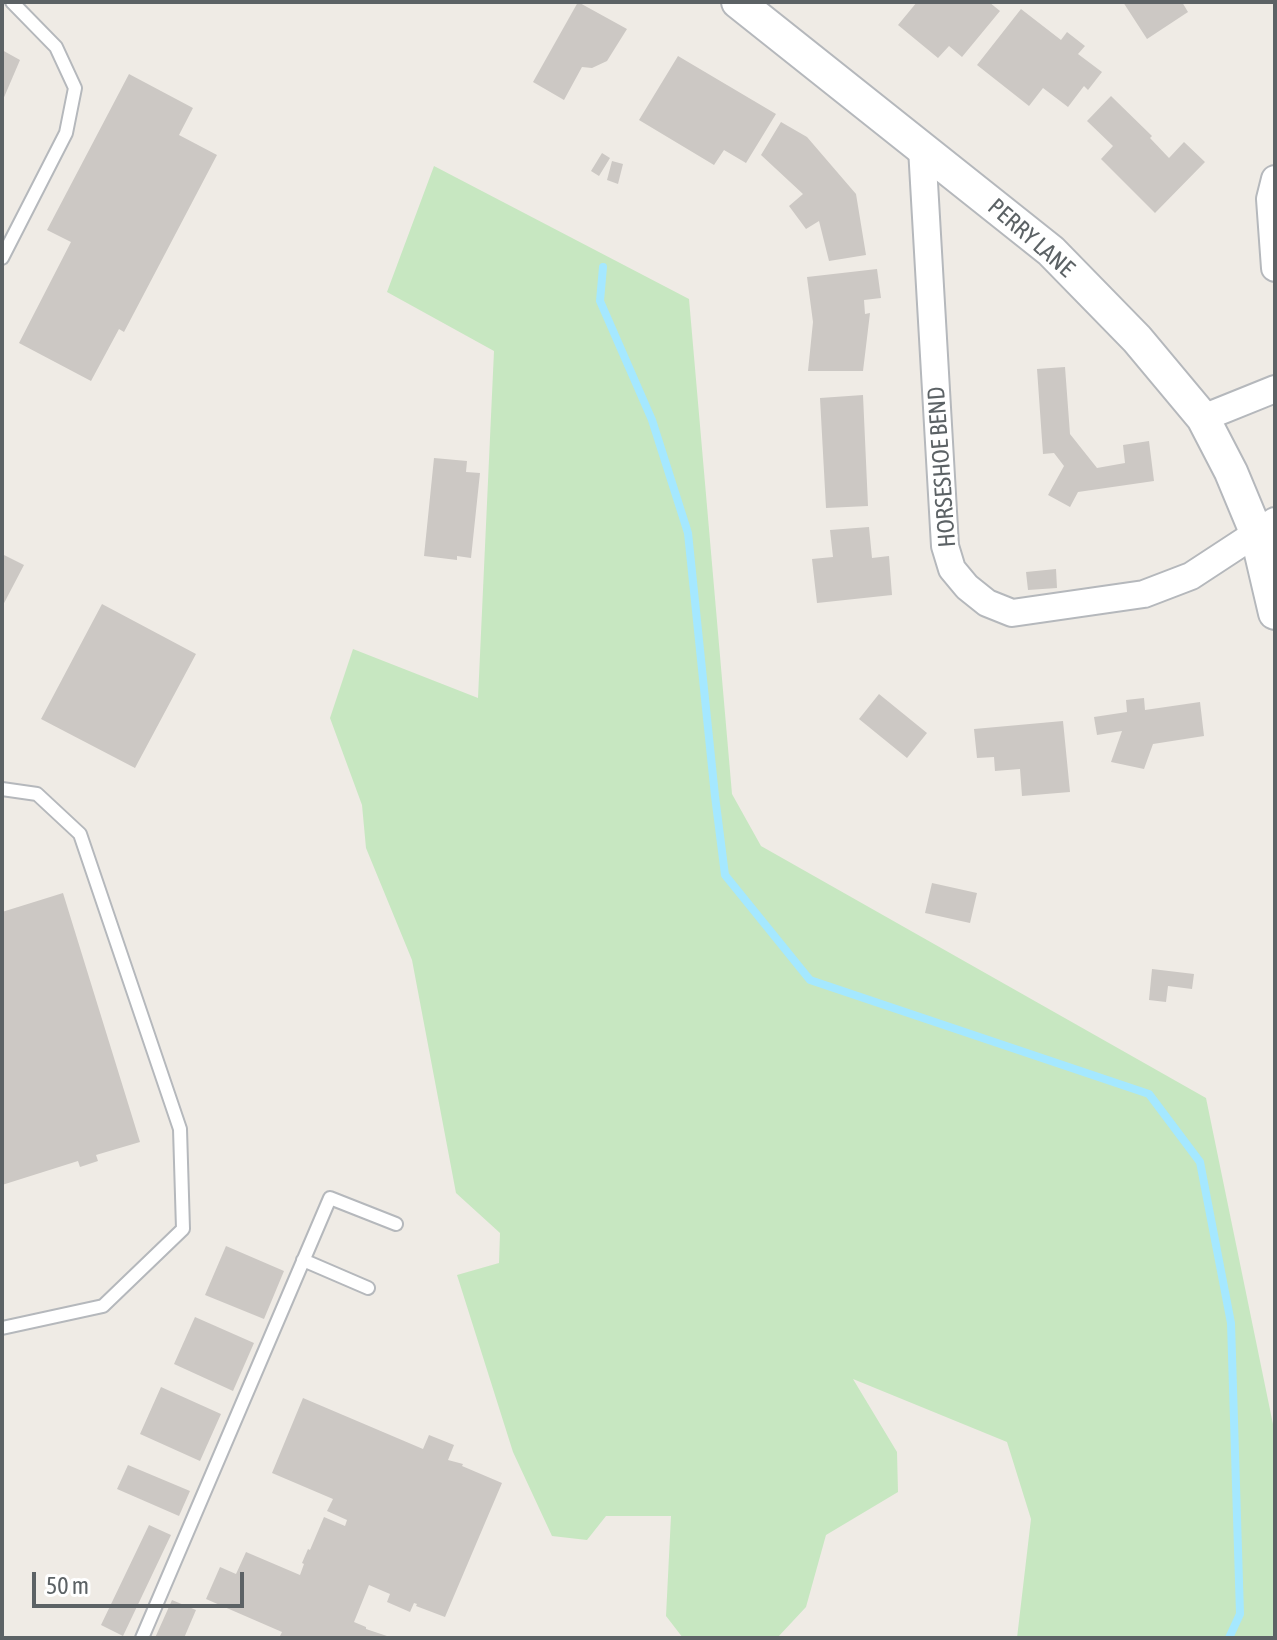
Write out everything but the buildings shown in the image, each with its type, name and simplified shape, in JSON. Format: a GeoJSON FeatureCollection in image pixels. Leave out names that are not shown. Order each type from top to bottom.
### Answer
{"type":"FeatureCollection","features":[{"type":"Feature","properties":{"kind":"street","name":"PERRY LANE"},"geometry":{"type":"LineString","coordinates":[[738,2],[1051,251],[1137,339],[1203,418],[1231,472],[1266,527],[1275,613]]}},
{"type":"Feature","properties":{"kind":"street","name":"HORSESHOE BEND"},"geometry":{"type":"LineString","coordinates":[[922,148],[945,546],[952,569],[967,587],[987,603],[1012,613],[1144,594],[1191,576],[1266,527]]}},
{"type":"Feature","properties":{"kind":"street"},"geometry":{"type":"LineString","coordinates":[[1275,179],[1270,199],[1275,268]]}},
{"type":"Feature","properties":{"kind":"street"},"geometry":{"type":"LineString","coordinates":[[1203,418],[1275,389]]}},
{"type":"Feature","properties":{"kind":"lane"},"geometry":{"type":"LineString","coordinates":[[2,258],[66,133],[75,88],[56,47],[12,2]]}},
{"type":"Feature","properties":{"kind":"lane"},"geometry":{"type":"LineString","coordinates":[[2,789],[37,794],[80,834],[180,1129],[183,1229],[103,1306],[2,1328]]}},
{"type":"Feature","properties":{"kind":"lane"},"geometry":{"type":"LineString","coordinates":[[142,1638],[330,1198],[396,1224]]}},
{"type":"Feature","properties":{"kind":"lane"},"geometry":{"type":"LineString","coordinates":[[303,1260],[368,1288]]}},
{"type":"Feature","properties":{"kind":"green space"},"geometry":{"type":"Polygon","coordinates":[[[434,166],[689,299],[732,794],[761,846],[1206,1098],[1275,1434],[1275,1638],[1017,1638],[1031,1519],[1007,1442],[853,1379],[897,1452],[898,1492],[826,1535],[806,1607],[778,1637],[683,1638],[666,1616],[671,1516],[606,1516],[587,1540],[552,1536],[513,1452],[457,1275],[499,1263],[500,1233],[456,1193],[412,960],[366,848],[362,805],[330,718],[353,649],[478,698],[494,351],[387,292],[434,166]]]}},
{"type":"Feature","properties":{"kind":"waterway"},"geometry":{"type":"LineString","coordinates":[[603,267],[600,301],[652,420],[688,533],[725,875],[810,980],[1149,1094],[1200,1162],[1231,1323],[1240,1614],[1229,1638]]}}]}
